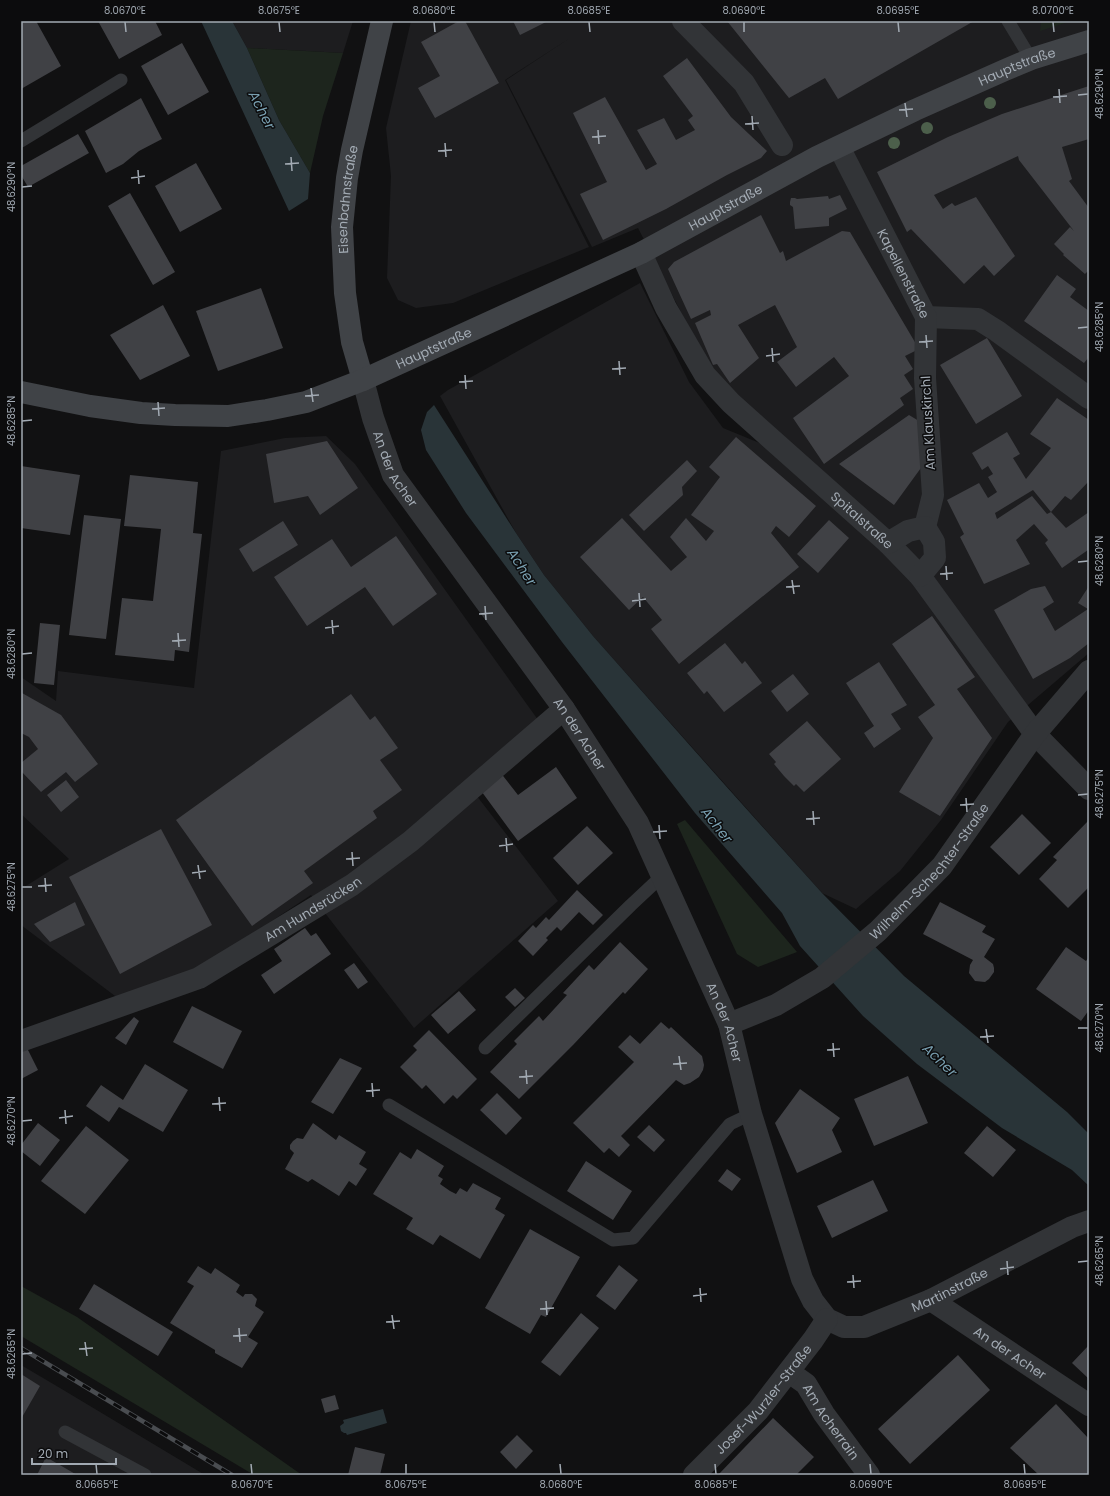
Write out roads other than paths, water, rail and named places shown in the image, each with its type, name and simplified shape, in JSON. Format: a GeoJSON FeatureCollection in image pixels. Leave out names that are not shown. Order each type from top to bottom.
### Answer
{"type":"FeatureCollection","features":[{"type":"Feature","properties":{"kind":"street","name":"Eisenbahnstraße"},"geometry":{"type":"LineString","coordinates":[[363,380],[352,342],[344,292],[342,227],[347,178],[352,150],[382,21]]}},
{"type":"Feature","properties":{"kind":"street"},"geometry":{"type":"LineString","coordinates":[[683,21],[744,83],[782,146]]}},
{"type":"Feature","properties":{"kind":"street","name":"Hauptstraße"},"geometry":{"type":"LineString","coordinates":[[21,392],[90,406],[141,413],[228,416],[306,402],[363,380],[641,252],[839,147],[915,110],[1031,59],[1089,41]]}},
{"type":"Feature","properties":{"kind":"street","name":"Kapellenstraße"},"geometry":{"type":"LineString","coordinates":[[839,147],[926,317],[978,319],[997,331],[1089,398]]}},
{"type":"Feature","properties":{"kind":"street","name":"Spitalstraße"},"geometry":{"type":"LineString","coordinates":[[641,252],[666,308],[705,375],[730,404],[888,543],[920,576],[1035,734],[1089,790]]}},
{"type":"Feature","properties":{"kind":"street","name":"Am Klauskirchl"},"geometry":{"type":"LineString","coordinates":[[926,317],[925,378],[933,495],[926,527]]}},
{"type":"Feature","properties":{"kind":"street","name":"An der Acher"},"geometry":{"type":"LineString","coordinates":[[363,380],[373,418],[393,474],[564,709],[638,823],[729,1024],[751,1114],[802,1279],[813,1301],[827,1319]]}},
{"type":"Feature","properties":{"kind":"street"},"geometry":{"type":"LineString","coordinates":[[888,543],[908,531],[926,527],[934,542],[935,558],[920,576]]}},
{"type":"Feature","properties":{"kind":"street","name":"Wilhelm-Schechter-Straße"},"geometry":{"type":"LineString","coordinates":[[729,1024],[776,1005],[822,978],[878,931],[942,866],[1035,734],[1089,671]]}},
{"type":"Feature","properties":{"kind":"street","name":"Am Hundsrücken"},"geometry":{"type":"LineString","coordinates":[[21,1041],[199,978],[352,885],[411,841],[564,709]]}},
{"type":"Feature","properties":{"kind":"street","name":"Martinstraße"},"geometry":{"type":"LineString","coordinates":[[827,1319],[844,1327],[864,1327],[931,1300],[1080,1224]]}},
{"type":"Feature","properties":{"kind":"street","name":"An der Acher"},"geometry":{"type":"LineString","coordinates":[[931,1300],[1089,1406]]}},
{"type":"Feature","properties":{"kind":"street","name":"Josef-Wurzler-Straße"},"geometry":{"type":"LineString","coordinates":[[694,1475],[758,1411],[813,1340],[827,1319]]}},
{"type":"Feature","properties":{"kind":"street","name":"Am Acherrain"},"geometry":{"type":"LineString","coordinates":[[789,1372],[806,1384],[824,1414],[865,1474]]}},
{"type":"Feature","properties":{"kind":"lane"},"geometry":{"type":"LineString","coordinates":[[1008,21],[1031,59]]}},
{"type":"Feature","properties":{"kind":"lane"},"geometry":{"type":"LineString","coordinates":[[21,141],[121,80]]}},
{"type":"Feature","properties":{"kind":"lane"},"geometry":{"type":"LineString","coordinates":[[485,1048],[662,876]]}},
{"type":"Feature","properties":{"kind":"lane"},"geometry":{"type":"LineString","coordinates":[[389,1105],[613,1240],[633,1238],[730,1124],[751,1114]]}},
{"type":"Feature","properties":{"kind":"lane"},"geometry":{"type":"LineString","coordinates":[[65,1432],[145,1475]]}},
{"type":"Feature","properties":{"kind":"water","name":"Acher"},"geometry":{"type":"Polygon","coordinates":[[[201,21],[232,21],[247,48],[279,120],[310,173],[308,199],[289,211],[201,21]]]}},
{"type":"Feature","properties":{"kind":"water","name":"Acher"},"geometry":{"type":"Polygon","coordinates":[[[434,405],[544,575],[593,636],[822,893],[904,976],[1067,1112],[1089,1134],[1089,1186],[1072,1170],[1002,1128],[917,1064],[863,1016],[800,946],[782,913],[695,813],[562,642],[466,513],[426,450],[421,430],[427,412],[434,405]]]}},
{"type":"Feature","properties":{"kind":"water"},"geometry":{"type":"Polygon","coordinates":[[[383,1409],[387,1423],[347,1435],[341,1431],[340,1426],[344,1423],[343,1420],[383,1409]]]}},
{"type":"Feature","properties":{"kind":"railway"},"geometry":{"type":"LineString","coordinates":[[21,1348],[232,1475]]}}]}
